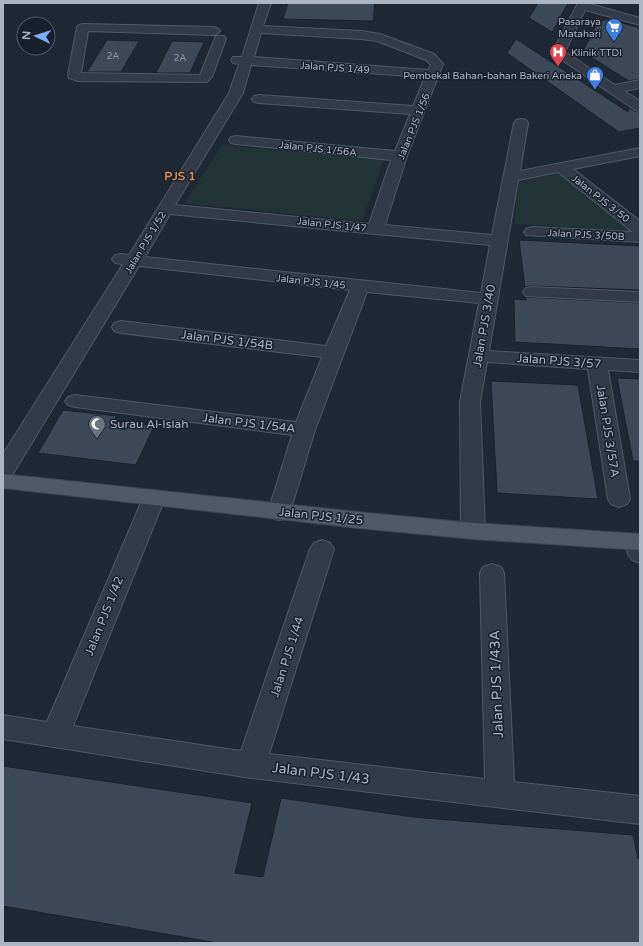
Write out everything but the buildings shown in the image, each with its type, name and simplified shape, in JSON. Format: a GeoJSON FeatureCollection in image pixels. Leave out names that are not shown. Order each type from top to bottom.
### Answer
{"type":"FeatureCollection","features":[{"type":"Feature","properties":{"kind":"main road","name":"Jalan PJS 1/25"},"geometry":{"type":"LineString","coordinates":[[3,481],[279,512],[639,546]]}},
{"type":"Feature","properties":{"kind":"street","name":"Jalan PJS 1/52"},"geometry":{"type":"LineString","coordinates":[[3,442],[131,254],[166,208],[230,93],[242,60],[237,36],[255,3]]}},
{"type":"Feature","properties":{"kind":"street","name":"Jalan PJS 1/52"},"geometry":{"type":"LineString","coordinates":[[237,36],[265,3]]}},
{"type":"Feature","properties":{"kind":"street"},"geometry":{"type":"LineString","coordinates":[[640,22],[582,5],[558,53],[640,107]]}},
{"type":"Feature","properties":{"kind":"street"},"geometry":{"type":"LineString","coordinates":[[237,36],[206,77],[198,80],[74,75],[82,31],[237,36],[361,35],[380,38],[430,58],[437,64],[433,74]]}},
{"type":"Feature","properties":{"kind":"street","name":"Jalan PJS 1/49"},"geometry":{"type":"LineString","coordinates":[[242,60],[433,74]]}},
{"type":"Feature","properties":{"kind":"street","name":"Jalan PJS 1/56"},"geometry":{"type":"LineString","coordinates":[[376,228],[400,156],[433,74]]}},
{"type":"Feature","properties":{"kind":"street"},"geometry":{"type":"LineString","coordinates":[[612,89],[640,84]]}},
{"type":"Feature","properties":{"kind":"street","name":"Jalan PJS 1/52"},"geometry":{"type":"LineString","coordinates":[[3,472],[196,141],[230,93]]}},
{"type":"Feature","properties":{"kind":"street"},"geometry":{"type":"LineString","coordinates":[[259,98],[419,111]]}},
{"type":"Feature","properties":{"kind":"street","name":"Jalan PJS 3/40"},"geometry":{"type":"LineString","coordinates":[[473,531],[470,402],[521,123]]}},
{"type":"Feature","properties":{"kind":"street","name":"Jalan PJS 1/56A"},"geometry":{"type":"LineString","coordinates":[[236,140],[400,156]]}},
{"type":"Feature","properties":{"kind":"street","name":"Jalan PJS 3/50"},"geometry":{"type":"LineString","coordinates":[[511,177],[640,152]]}},
{"type":"Feature","properties":{"kind":"street","name":"Jalan PJS 3/50"},"geometry":{"type":"LineString","coordinates":[[561,167],[640,229]]}},
{"type":"Feature","properties":{"kind":"street","name":"Jalan PJS 1/47"},"geometry":{"type":"LineString","coordinates":[[166,208],[499,241]]}},
{"type":"Feature","properties":{"kind":"street","name":"Jalan PJS 3/50B"},"geometry":{"type":"LineString","coordinates":[[532,232],[640,237]]}},
{"type":"Feature","properties":{"kind":"street","name":"Jalan PJS 1/45"},"geometry":{"type":"LineString","coordinates":[[131,254],[360,286],[488,299]]}},
{"type":"Feature","properties":{"kind":"street"},"geometry":{"type":"LineString","coordinates":[[279,512],[304,430],[360,286]]}},
{"type":"Feature","properties":{"kind":"street"},"geometry":{"type":"LineString","coordinates":[[532,292],[640,297]]}},
{"type":"Feature","properties":{"kind":"street","name":"Jalan PJS 1/54B"},"geometry":{"type":"LineString","coordinates":[[121,327],[333,353]]}},
{"type":"Feature","properties":{"kind":"street","name":"Jalan PJS 3/57"},"geometry":{"type":"LineString","coordinates":[[478,356],[640,366]]}},
{"type":"Feature","properties":{"kind":"street","name":"Jalan PJS 3/57A"},"geometry":{"type":"LineString","coordinates":[[597,363],[619,499]]}},
{"type":"Feature","properties":{"kind":"street","name":"Jalan PJS 1/54A"},"geometry":{"type":"LineString","coordinates":[[75,401],[304,430]]}},
{"type":"Feature","properties":{"kind":"street","name":"Jalan PJS 1/42"},"geometry":{"type":"LineString","coordinates":[[55,735],[154,498]]}},
{"type":"Feature","properties":{"kind":"street","name":"Jalan PJS 1/44"},"geometry":{"type":"LineString","coordinates":[[252,765],[322,548]]}},
{"type":"Feature","properties":{"kind":"street","name":"Jalan PJS 1/43A"},"geometry":{"type":"LineString","coordinates":[[492,573],[500,794]]}},
{"type":"Feature","properties":{"kind":"street","name":"Jalan PJS 1/43"},"geometry":{"type":"LineString","coordinates":[[3,727],[252,765],[640,810]]}},
{"type":"Feature","properties":{"kind":"green space"},"geometry":{"type":"Polygon","coordinates":[[[222,145],[384,159],[362,221],[185,203],[222,145]]]}},
{"type":"Feature","properties":{"kind":"green space"},"geometry":{"type":"Polygon","coordinates":[[[559,173],[632,231],[515,224],[517,182],[559,173]]]}},
{"type":"Feature","properties":{"kind":"place","name":"Pasaraya Matahari"},"geometry":{"type":"Point","coordinates":[614,42]}},
{"type":"Feature","properties":{"kind":"place","name":"Klinik TTDI"},"geometry":{"type":"Point","coordinates":[558,67]}},
{"type":"Feature","properties":{"kind":"place","name":"Pembekal Bahan-bahan Bakeri Aneka"},"geometry":{"type":"Point","coordinates":[595,90]}},
{"type":"Feature","properties":{"kind":"place","name":"Surau Al-Islah"},"geometry":{"type":"Point","coordinates":[97,439]}},
{"type":"Feature","properties":{"kind":"district","name":"PJS 1"},"geometry":{"type":"Point","coordinates":[180,176]}}]}
